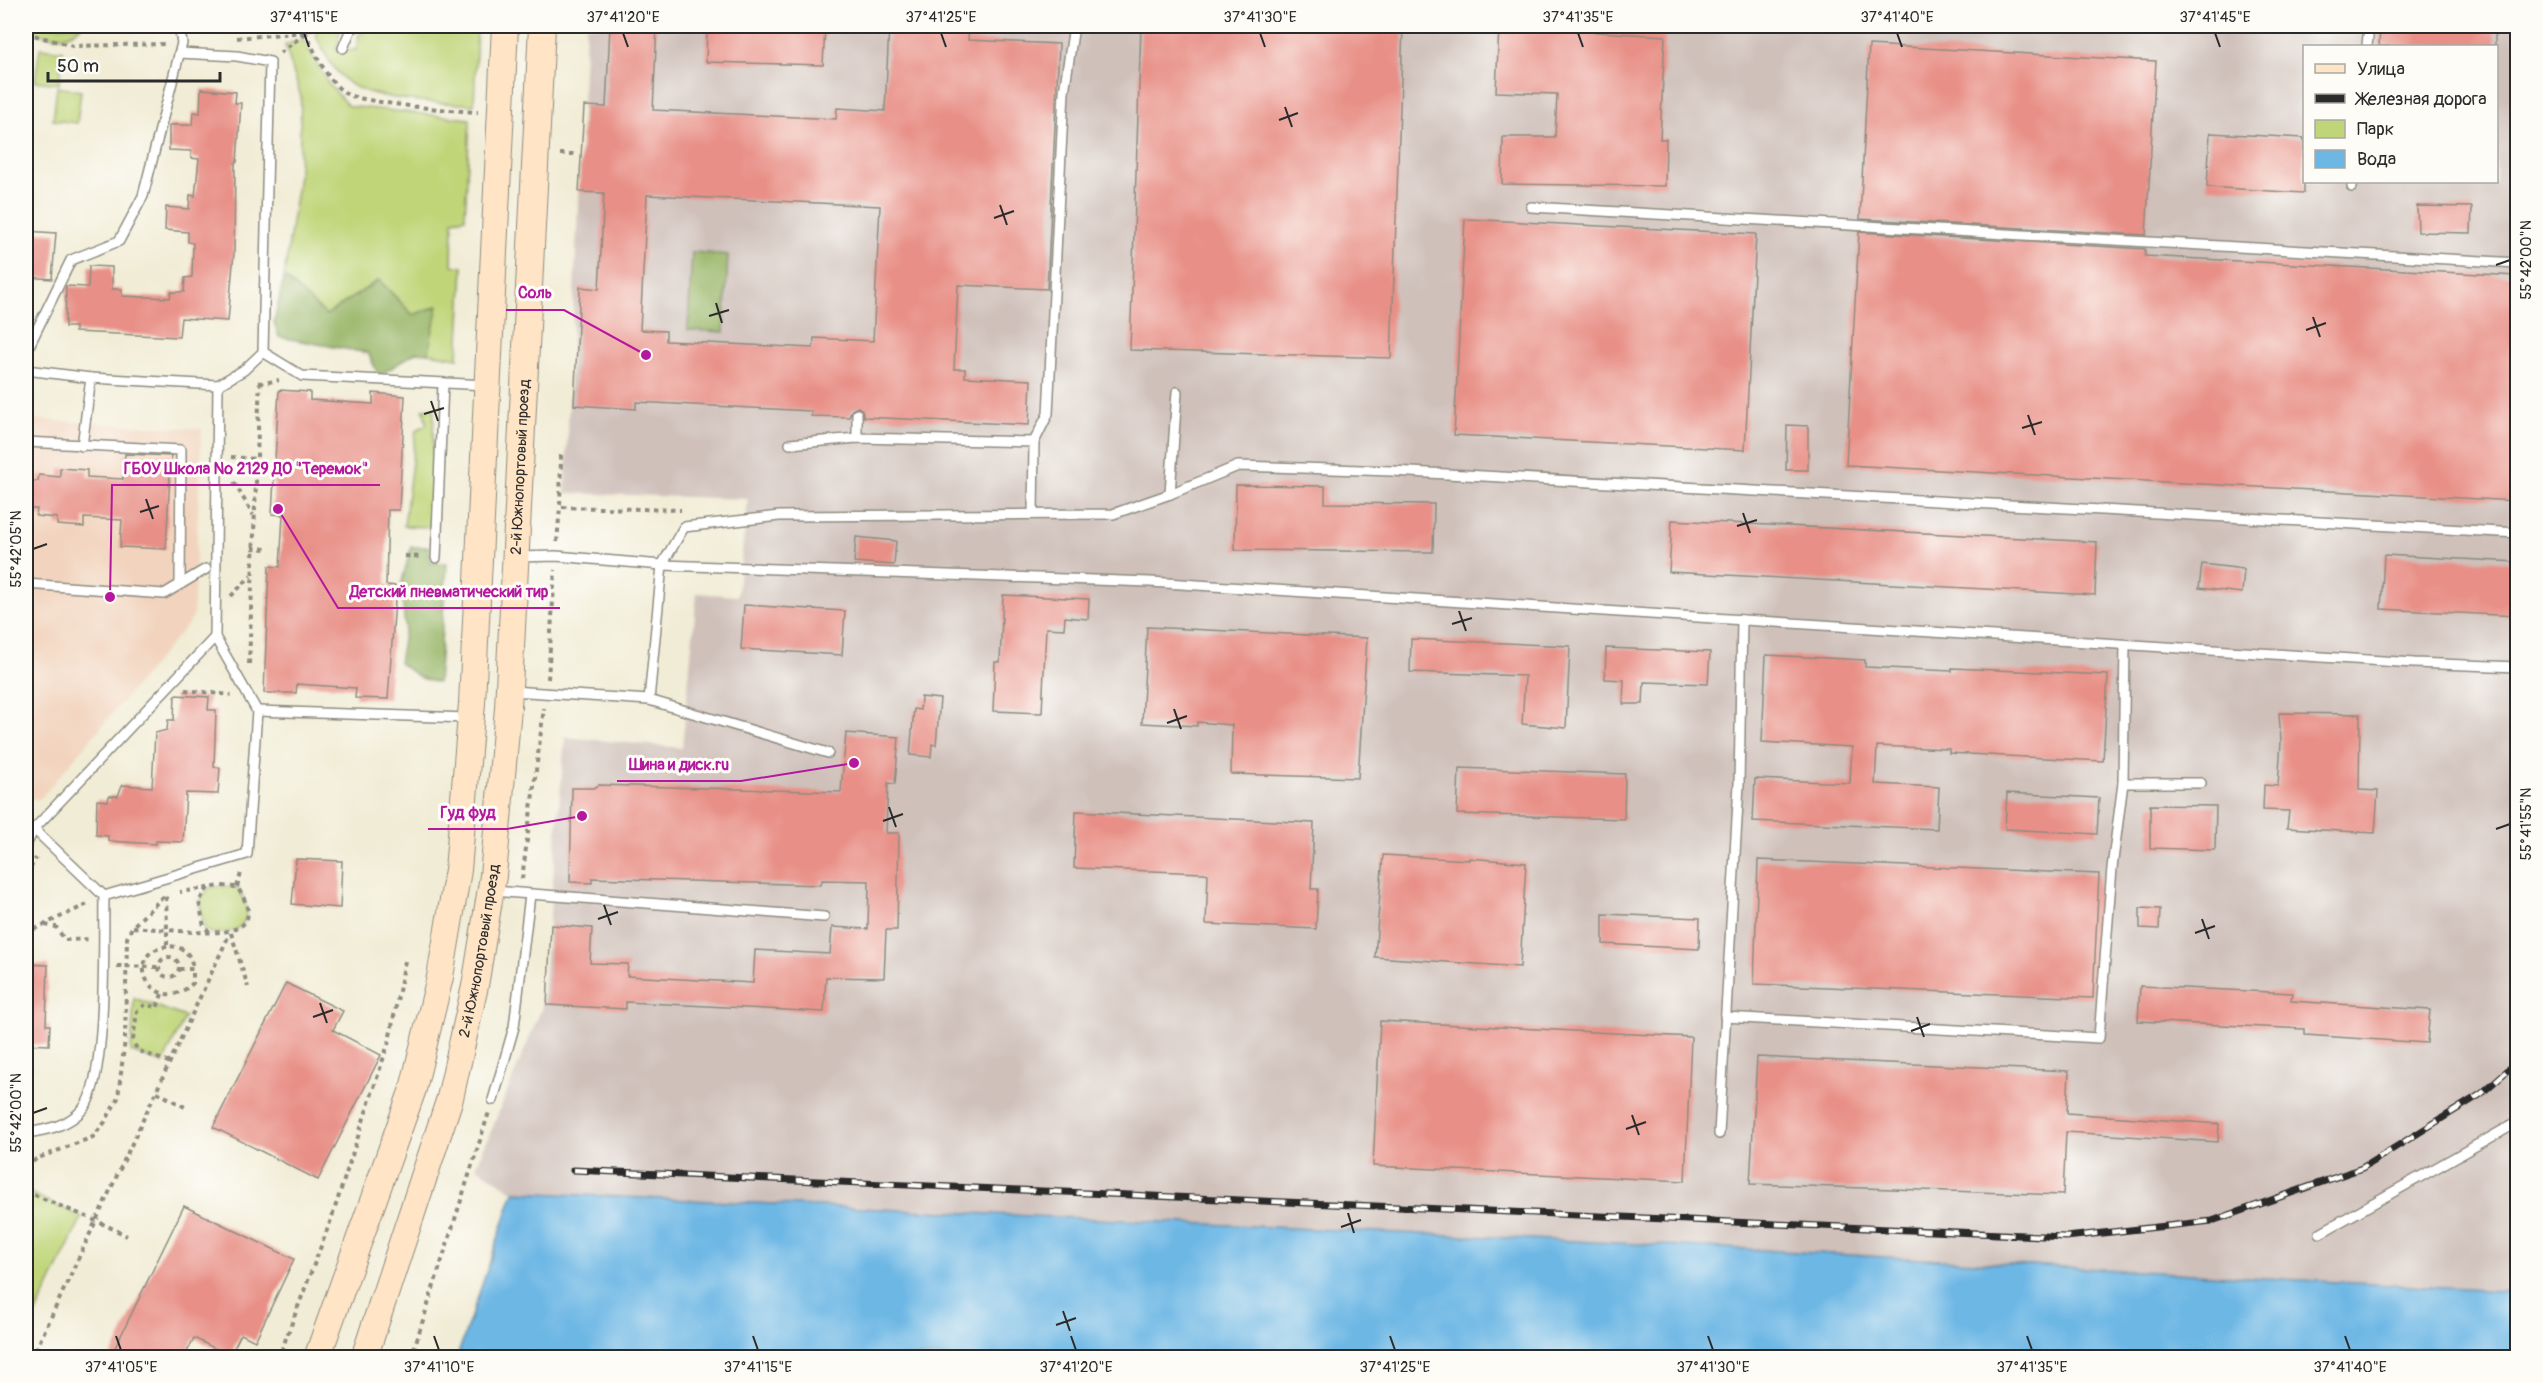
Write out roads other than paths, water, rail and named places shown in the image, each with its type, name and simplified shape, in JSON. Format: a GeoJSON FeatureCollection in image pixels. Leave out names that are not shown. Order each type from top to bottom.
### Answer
{"type":"FeatureCollection","features":[{"type":"Feature","properties":{"kind":"main road"},"geometry":{"type":"LineString","coordinates":[[320,1351],[413,1089],[430,1023],[450,922],[464,814],[471,718],[506,26]]}},
{"type":"Feature","properties":{"kind":"main road","name":"2-й Южнопортовый проезд"},"geometry":{"type":"LineString","coordinates":[[364,1358],[432,1159],[450,1098],[475,986],[491,891],[509,691],[542,26]]}},
{"type":"Feature","properties":{"kind":"lane"},"geometry":{"type":"LineString","coordinates":[[26,352],[71,260],[119,241],[143,196],[182,43],[179,26]]}},
{"type":"Feature","properties":{"kind":"lane"},"geometry":{"type":"LineString","coordinates":[[343,48],[351,29],[357,26]]}},
{"type":"Feature","properties":{"kind":"lane"},"geometry":{"type":"LineString","coordinates":[[1034,514],[1034,442],[1048,414],[1064,92],[1074,26]]}},
{"type":"Feature","properties":{"kind":"lane"},"geometry":{"type":"LineString","coordinates":[[2367,45],[2369,26]]}},
{"type":"Feature","properties":{"kind":"lane"},"geometry":{"type":"LineString","coordinates":[[26,370],[91,378],[218,385],[244,370],[263,352],[270,62],[237,56],[179,53]]}},
{"type":"Feature","properties":{"kind":"lane"},"geometry":{"type":"LineString","coordinates":[[1531,207],[2517,263]]}},
{"type":"Feature","properties":{"kind":"lane"},"geometry":{"type":"LineString","coordinates":[[263,352],[302,376],[487,385]]}},
{"type":"Feature","properties":{"kind":"lane"},"geometry":{"type":"LineString","coordinates":[[82,446],[91,378]]}},
{"type":"Feature","properties":{"kind":"lane"},"geometry":{"type":"LineString","coordinates":[[436,558],[443,383]]}},
{"type":"Feature","properties":{"kind":"lane"},"geometry":{"type":"LineString","coordinates":[[104,896],[247,854],[257,711],[216,637],[218,385]]}},
{"type":"Feature","properties":{"kind":"lane"},"geometry":{"type":"LineString","coordinates":[[1170,494],[1177,392]]}},
{"type":"Feature","properties":{"kind":"lane"},"geometry":{"type":"LineString","coordinates":[[856,438],[857,414]]}},
{"type":"Feature","properties":{"kind":"lane"},"geometry":{"type":"LineString","coordinates":[[790,444],[856,438],[1034,442]]}},
{"type":"Feature","properties":{"kind":"lane"},"geometry":{"type":"LineString","coordinates":[[26,442],[181,450],[180,585]]}},
{"type":"Feature","properties":{"kind":"lane"},"geometry":{"type":"LineString","coordinates":[[649,700],[662,565],[684,527],[779,516],[1113,514],[1238,466],[1392,471],[2517,533]]}},
{"type":"Feature","properties":{"kind":"lane"},"geometry":{"type":"LineString","coordinates":[[515,557],[556,556],[662,565],[1150,582],[2414,663],[2517,667]]}},
{"type":"Feature","properties":{"kind":"lane"},"geometry":{"type":"LineString","coordinates":[[26,584],[164,594],[206,569]]}},
{"type":"Feature","properties":{"kind":"lane"},"geometry":{"type":"LineString","coordinates":[[1719,1134],[1738,784],[1742,620]]}},
{"type":"Feature","properties":{"kind":"lane"},"geometry":{"type":"LineString","coordinates":[[26,845],[34,829],[216,637]]}},
{"type":"Feature","properties":{"kind":"lane"},"geometry":{"type":"LineString","coordinates":[[1725,1017],[2099,1038],[2112,868],[2123,783],[2125,645]]}},
{"type":"Feature","properties":{"kind":"lane"},"geometry":{"type":"LineString","coordinates":[[509,691],[649,700],[828,753]]}},
{"type":"Feature","properties":{"kind":"lane"},"geometry":{"type":"LineString","coordinates":[[257,711],[471,718]]}},
{"type":"Feature","properties":{"kind":"lane"},"geometry":{"type":"LineString","coordinates":[[2123,783],[2201,783]]}},
{"type":"Feature","properties":{"kind":"lane"},"geometry":{"type":"LineString","coordinates":[[26,1133],[43,1131],[70,1121],[84,1108],[92,1095],[102,1022],[104,896],[34,829]]}},
{"type":"Feature","properties":{"kind":"lane"},"geometry":{"type":"LineString","coordinates":[[491,891],[824,917]]}},
{"type":"Feature","properties":{"kind":"lane"},"geometry":{"type":"LineString","coordinates":[[493,1100],[513,1027],[530,895]]}},
{"type":"Feature","properties":{"kind":"lane"},"geometry":{"type":"LineString","coordinates":[[2319,1233],[2517,1122]]}},
{"type":"Feature","properties":{"kind":"water"},"geometry":{"type":"Polygon","coordinates":[[[514,1192],[1724,1248],[2517,1292],[2517,1357],[457,1357],[514,1192]]]}},
{"type":"Feature","properties":{"kind":"railway"},"geometry":{"type":"LineString","coordinates":[[573,1170],[2066,1237],[2212,1221],[2362,1168],[2481,1094],[2518,1061]]}},
{"type":"Feature","properties":{"kind":"place","name":"Соль"},"geometry":{"type":"Point","coordinates":[646,355]}},
{"type":"Feature","properties":{"kind":"place","name":"Детский пневматический тир"},"geometry":{"type":"Point","coordinates":[278,509]}},
{"type":"Feature","properties":{"kind":"place","name":"ГБОУ Школа № 2129 ДО \"Теремок\""},"geometry":{"type":"Point","coordinates":[110,597]}},
{"type":"Feature","properties":{"kind":"place","name":"Шина и диск.ru"},"geometry":{"type":"Point","coordinates":[854,763]}},
{"type":"Feature","properties":{"kind":"place","name":"Гуд фуд"},"geometry":{"type":"Point","coordinates":[582,816]}}]}
